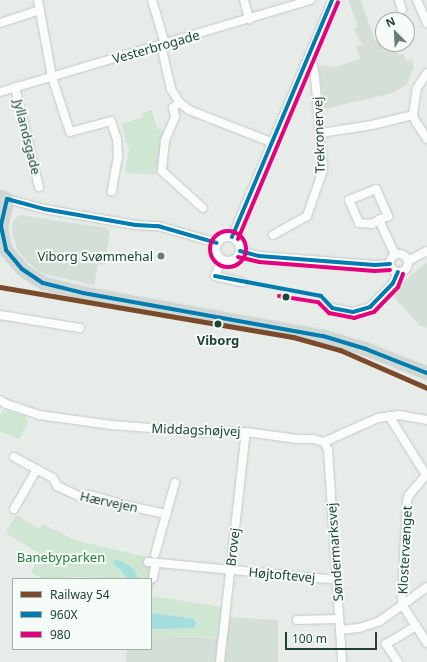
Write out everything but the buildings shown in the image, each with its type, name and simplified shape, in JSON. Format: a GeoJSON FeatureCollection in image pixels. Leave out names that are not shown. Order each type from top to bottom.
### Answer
{"type":"FeatureCollection","features":[{"type":"Feature","properties":{"kind":"main road"},"geometry":{"type":"LineString","coordinates":[[4,198],[1,226],[6,250],[22,269],[43,283],[83,293],[323,336],[366,349],[427,373]]}},
{"type":"Feature","properties":{"kind":"street"},"geometry":{"type":"LineString","coordinates":[[38,0],[52,77],[70,132],[111,120],[117,140],[118,156],[112,192]]}},
{"type":"Feature","properties":{"kind":"street"},"geometry":{"type":"LineString","coordinates":[[152,0],[163,45],[171,89],[180,102],[189,110],[273,143]]}},
{"type":"Feature","properties":{"kind":"street"},"geometry":{"type":"LineString","coordinates":[[244,0],[249,19]]}},
{"type":"Feature","properties":{"kind":"street","name":"Vesterbrogade"},"geometry":{"type":"LineString","coordinates":[[0,92],[311,0]]}},
{"type":"Feature","properties":{"kind":"street"},"geometry":{"type":"LineString","coordinates":[[232,237],[273,143],[332,0]]}},
{"type":"Feature","properties":{"kind":"street"},"geometry":{"type":"LineString","coordinates":[[399,0],[402,10]]}},
{"type":"Feature","properties":{"kind":"street"},"geometry":{"type":"LineString","coordinates":[[417,0],[427,23]]}},
{"type":"Feature","properties":{"kind":"street"},"geometry":{"type":"LineString","coordinates":[[0,23],[40,10]]}},
{"type":"Feature","properties":{"kind":"street","name":"Trekronervej"},"geometry":{"type":"LineString","coordinates":[[273,235],[307,216],[323,170],[316,77],[310,52]]}},
{"type":"Feature","properties":{"kind":"street"},"geometry":{"type":"LineString","coordinates":[[427,73],[417,88],[414,115],[416,122],[427,139]]}},
{"type":"Feature","properties":{"kind":"street","name":"Jyllandsgade"},"geometry":{"type":"LineString","coordinates":[[15,87],[40,187]]}},
{"type":"Feature","properties":{"kind":"street"},"geometry":{"type":"LineString","coordinates":[[180,102],[173,108],[175,117],[165,141],[162,171],[203,208]]}},
{"type":"Feature","properties":{"kind":"street"},"geometry":{"type":"LineString","coordinates":[[321,133],[372,125],[414,115]]}},
{"type":"Feature","properties":{"kind":"street"},"geometry":{"type":"LineString","coordinates":[[376,189],[388,216],[379,220],[372,224],[359,223],[349,200],[376,189]]}},
{"type":"Feature","properties":{"kind":"street"},"geometry":{"type":"LineString","coordinates":[[4,198],[44,209],[136,225],[158,226],[216,243]]}},
{"type":"Feature","properties":{"kind":"street"},"geometry":{"type":"LineString","coordinates":[[379,220],[395,255]]}},
{"type":"Feature","properties":{"kind":"street"},"geometry":{"type":"LineString","coordinates":[[224,237],[232,237],[239,243],[240,251],[233,260],[222,260],[216,254],[216,243],[224,237]]}},
{"type":"Feature","properties":{"kind":"street"},"geometry":{"type":"LineString","coordinates":[[408,261],[427,250]]}},
{"type":"Feature","properties":{"kind":"street"},"geometry":{"type":"LineString","coordinates":[[240,251],[259,256],[374,265],[390,264]]}},
{"type":"Feature","properties":{"kind":"street"},"geometry":{"type":"LineString","coordinates":[[332,308],[353,312],[370,307],[393,283],[398,272],[407,267],[408,261],[403,255],[395,255],[390,260],[392,270],[398,272]]}},
{"type":"Feature","properties":{"kind":"street"},"geometry":{"type":"LineString","coordinates":[[222,260],[215,276],[239,282]]}},
{"type":"Feature","properties":{"kind":"street"},"geometry":{"type":"LineString","coordinates":[[0,315],[80,328]]}},
{"type":"Feature","properties":{"kind":"street","name":"Middagshøjvej"},"geometry":{"type":"LineString","coordinates":[[0,400],[6,404],[39,415],[111,425],[203,432],[246,432],[298,439],[313,439],[324,442]]}},
{"type":"Feature","properties":{"kind":"street"},"geometry":{"type":"LineString","coordinates":[[324,442],[369,421],[389,416],[399,415],[427,420]]}},
{"type":"Feature","properties":{"kind":"street","name":"Klostervænget"},"geometry":{"type":"LineString","coordinates":[[389,416],[426,475],[409,495],[407,501],[402,597],[403,606]]}},
{"type":"Feature","properties":{"kind":"street","name":"Brovej"},"geometry":{"type":"LineString","coordinates":[[220,662],[246,432]]}},
{"type":"Feature","properties":{"kind":"street","name":"Søndermarksvej"},"geometry":{"type":"LineString","coordinates":[[324,442],[328,450],[342,662]]}},
{"type":"Feature","properties":{"kind":"street","name":"Hærvejen"},"geometry":{"type":"LineString","coordinates":[[14,457],[53,478],[57,486],[81,497],[90,495],[124,505],[166,514]]}},
{"type":"Feature","properties":{"kind":"street"},"geometry":{"type":"LineString","coordinates":[[14,509],[37,469]]}},
{"type":"Feature","properties":{"kind":"street"},"geometry":{"type":"LineString","coordinates":[[155,554],[175,483]]}},
{"type":"Feature","properties":{"kind":"street","name":"Højtoftevej"},"geometry":{"type":"LineString","coordinates":[[153,578],[152,563],[337,580]]}},
{"type":"Feature","properties":{"kind":"street"},"geometry":{"type":"LineString","coordinates":[[340,630],[373,624],[403,606],[427,587]]}},
{"type":"Feature","properties":{"kind":"street"},"geometry":{"type":"LineString","coordinates":[[403,606],[427,643]]}},
{"type":"Feature","properties":{"kind":"street"},"geometry":{"type":"LineString","coordinates":[[297,620],[339,620]]}},
{"type":"Feature","properties":{"kind":"street"},"geometry":{"type":"LineString","coordinates":[[398,662],[386,644],[416,626]]}},
{"type":"Feature","properties":{"kind":"shaded area"},"geometry":{"type":"Polygon","coordinates":[[[348,0],[361,0],[375,41],[375,52],[397,52],[398,55],[403,54],[406,60],[412,59],[414,67],[407,85],[392,93],[324,109],[319,65],[335,67],[360,59],[356,46],[362,44],[354,29],[358,26],[348,0]]]}},
{"type":"Feature","properties":{"kind":"shaded area"},"geometry":{"type":"Polygon","coordinates":[[[20,215],[107,228],[107,230],[110,231],[105,265],[98,264],[94,285],[43,274],[28,263],[17,249],[12,232],[13,220],[20,215]]]}},
{"type":"Feature","properties":{"kind":"shaded area"},"geometry":{"type":"Polygon","coordinates":[[[427,262],[427,328],[419,325],[390,292],[427,262]]]}},
{"type":"Feature","properties":{"kind":"shaded area"},"geometry":{"type":"Polygon","coordinates":[[[229,617],[278,620],[278,662],[126,662],[127,650],[152,650],[152,636],[227,638],[229,617]]]}},
{"type":"Feature","properties":{"kind":"green space"},"geometry":{"type":"Polygon","coordinates":[[[152,110],[157,129],[161,128],[161,131],[164,132],[157,170],[154,175],[125,172],[129,150],[121,124],[143,117],[142,113],[152,110]]]}},
{"type":"Feature","properties":{"kind":"green space"},"geometry":{"type":"Polygon","coordinates":[[[3,410],[25,416],[28,423],[19,439],[0,431],[0,415],[3,410]]]}},
{"type":"Feature","properties":{"kind":"green space","name":"Banebyparken"},"geometry":{"type":"Polygon","coordinates":[[[16,515],[40,529],[43,524],[74,540],[159,560],[159,568],[152,592],[152,578],[40,578],[31,572],[41,554],[7,534],[8,532],[6,531],[16,515]]]}},
{"type":"Feature","properties":{"kind":"green space"},"geometry":{"type":"Polygon","coordinates":[[[152,596],[222,607],[219,637],[152,636],[152,596]]]}},
{"type":"Feature","properties":{"kind":"water"},"geometry":{"type":"Polygon","coordinates":[[[115,560],[130,566],[135,571],[138,578],[127,578],[119,568],[113,564],[115,560]]]}},
{"type":"Feature","properties":{"kind":"water"},"geometry":{"type":"Polygon","coordinates":[[[152,614],[193,619],[196,623],[195,628],[152,629],[152,614]]]}},
{"type":"Feature","properties":{"kind":"rail line","name":"54"},"geometry":{"type":"LineString","coordinates":[[0,287],[293,337],[340,350],[427,388]]}},
{"type":"Feature","properties":{"kind":"transit line","name":"960X"},"geometry":{"type":"LineString","coordinates":[[232,237],[332,0]]}},
{"type":"Feature","properties":{"kind":"transit line","name":"980"},"geometry":{"type":"LineString","coordinates":[[238,239],[338,2]]}},
{"type":"Feature","properties":{"kind":"transit line","name":"960X"},"geometry":{"type":"LineString","coordinates":[[7,199],[1,226],[6,250],[22,269],[43,283],[83,293],[323,336],[366,349],[427,373]]}},
{"type":"Feature","properties":{"kind":"transit line","name":"960X"},"geometry":{"type":"LineString","coordinates":[[7,199],[44,209],[136,225],[158,226],[217,243]]}},
{"type":"Feature","properties":{"kind":"transit line","name":"980"},"geometry":{"type":"LineString","coordinates":[[232,231],[241,236],[245,242],[246,249],[245,256],[241,262],[232,267],[224,267],[215,262],[211,256],[210,245],[215,236],[221,232],[232,231]]}},
{"type":"Feature","properties":{"kind":"transit line","name":"960X"},"geometry":{"type":"LineString","coordinates":[[240,251],[259,256],[375,265],[390,264]]}},
{"type":"Feature","properties":{"kind":"transit line","name":"980"},"geometry":{"type":"LineString","coordinates":[[238,257],[259,262],[375,271],[390,270]]}},
{"type":"Feature","properties":{"kind":"transit line","name":"960X"},"geometry":{"type":"LineString","coordinates":[[332,308],[353,312],[370,307],[393,283],[398,272]]}},
{"type":"Feature","properties":{"kind":"transit line","name":"980"},"geometry":{"type":"LineString","coordinates":[[279,296],[318,302],[329,313],[354,318],[374,312],[398,287],[403,274]]}},
{"type":"Feature","properties":{"kind":"transit line","name":"960X"},"geometry":{"type":"LineString","coordinates":[[215,276],[321,296],[332,308]]}},
{"type":"Feature","properties":{"kind":"place","name":"Viborg Svømmehal"},"geometry":{"type":"Point","coordinates":[161,256]}},
{"type":"Feature","properties":{"kind":"place","name":"Viborg"},"geometry":{"type":"Point","coordinates":[218,324]}}]}
